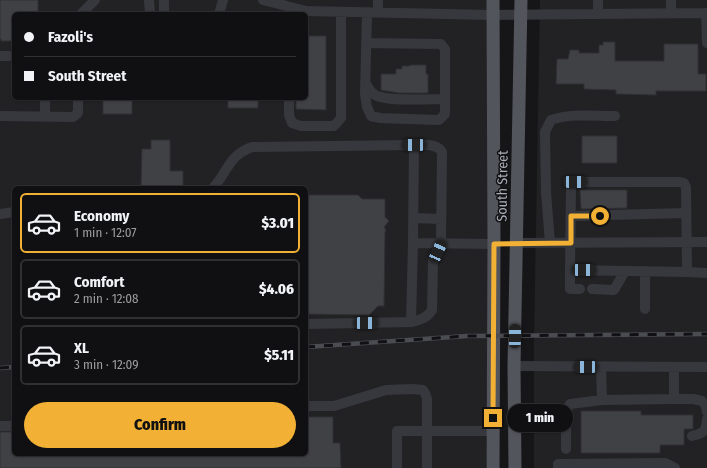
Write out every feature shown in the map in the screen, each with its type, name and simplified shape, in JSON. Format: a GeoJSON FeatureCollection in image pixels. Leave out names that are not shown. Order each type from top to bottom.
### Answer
{"type":"FeatureCollection","features":[{"type":"Feature","properties":{"kind":"main road","name":"South Street"},"geometry":{"type":"LineString","coordinates":[[493,0],[493,468]]}},
{"type":"Feature","properties":{"kind":"main road","name":"South Street"},"geometry":{"type":"LineString","coordinates":[[515,468],[514,366],[521,0]]}},
{"type":"Feature","properties":{"kind":"main road"},"geometry":{"type":"LineString","coordinates":[[494,244],[517,243]]}},
{"type":"Feature","properties":{"kind":"street"},"geometry":{"type":"LineString","coordinates":[[83,12],[95,0]]}},
{"type":"Feature","properties":{"kind":"street"},"geometry":{"type":"LineString","coordinates":[[149,0],[150,12]]}},
{"type":"Feature","properties":{"kind":"street"},"geometry":{"type":"LineString","coordinates":[[164,0],[164,12]]}},
{"type":"Feature","properties":{"kind":"street"},"geometry":{"type":"LineString","coordinates":[[220,12],[223,0]]}},
{"type":"Feature","properties":{"kind":"street"},"geometry":{"type":"LineString","coordinates":[[263,0],[306,11],[340,12],[493,15],[707,13],[707,43]]}},
{"type":"Feature","properties":{"kind":"street"},"geometry":{"type":"LineString","coordinates":[[378,0],[378,13]]}},
{"type":"Feature","properties":{"kind":"street"},"geometry":{"type":"LineString","coordinates":[[598,0],[598,14]]}},
{"type":"Feature","properties":{"kind":"street"},"geometry":{"type":"LineString","coordinates":[[671,0],[671,13]]}},
{"type":"Feature","properties":{"kind":"street"},"geometry":{"type":"LineString","coordinates":[[289,100],[288,115],[292,123],[301,126],[334,126],[341,118],[340,12]]}},
{"type":"Feature","properties":{"kind":"street"},"geometry":{"type":"LineString","coordinates":[[366,43],[441,44],[445,49],[445,114],[439,120],[380,118],[371,116],[367,107],[365,94],[365,82],[366,43],[367,12]]}},
{"type":"Feature","properties":{"kind":"street"},"geometry":{"type":"LineString","coordinates":[[0,56],[12,56]]}},
{"type":"Feature","properties":{"kind":"street"},"geometry":{"type":"LineString","coordinates":[[365,82],[369,89],[381,97],[392,99],[445,99]]}},
{"type":"Feature","properties":{"kind":"street"},"geometry":{"type":"LineString","coordinates":[[45,100],[45,117]]}},
{"type":"Feature","properties":{"kind":"street"},"geometry":{"type":"LineString","coordinates":[[0,116],[73,117],[78,113],[78,100]]}},
{"type":"Feature","properties":{"kind":"street"},"geometry":{"type":"LineString","coordinates":[[550,243],[546,192],[545,132],[551,120],[574,116],[615,116]]}},
{"type":"Feature","properties":{"kind":"street"},"geometry":{"type":"LineString","coordinates":[[411,322],[414,145]]}},
{"type":"Feature","properties":{"kind":"street"},"geometry":{"type":"LineString","coordinates":[[214,186],[233,157],[242,150],[252,147],[433,145],[440,148],[442,152],[441,244],[433,261],[432,310],[429,314],[422,320],[411,322],[308,324]]}},
{"type":"Feature","properties":{"kind":"street"},"geometry":{"type":"LineString","coordinates":[[580,289],[570,289],[571,187],[575,182],[684,183],[686,187],[687,272]]}},
{"type":"Feature","properties":{"kind":"street"},"geometry":{"type":"LineString","coordinates":[[0,214],[12,212]]}},
{"type":"Feature","properties":{"kind":"street"},"geometry":{"type":"LineString","coordinates":[[571,216],[686,214]]}},
{"type":"Feature","properties":{"kind":"street"},"geometry":{"type":"LineString","coordinates":[[413,218],[441,219]]}},
{"type":"Feature","properties":{"kind":"street"},"geometry":{"type":"LineString","coordinates":[[517,243],[707,242]]}},
{"type":"Feature","properties":{"kind":"street"},"geometry":{"type":"LineString","coordinates":[[413,244],[494,244]]}},
{"type":"Feature","properties":{"kind":"street"},"geometry":{"type":"LineString","coordinates":[[570,270],[707,272]]}},
{"type":"Feature","properties":{"kind":"street"},"geometry":{"type":"LineString","coordinates":[[592,289],[614,290],[625,271]]}},
{"type":"Feature","properties":{"kind":"street"},"geometry":{"type":"LineString","coordinates":[[645,271],[646,309]]}},
{"type":"Feature","properties":{"kind":"street"},"geometry":{"type":"LineString","coordinates":[[514,366],[707,367]]}},
{"type":"Feature","properties":{"kind":"street"},"geometry":{"type":"LineString","coordinates":[[601,367],[602,400]]}},
{"type":"Feature","properties":{"kind":"street"},"geometry":{"type":"LineString","coordinates":[[674,367],[674,399]]}},
{"type":"Feature","properties":{"kind":"street"},"geometry":{"type":"LineString","coordinates":[[308,406],[334,406],[386,390],[423,390],[426,393],[427,468]]}},
{"type":"Feature","properties":{"kind":"street"},"geometry":{"type":"LineString","coordinates":[[566,449],[566,411],[570,404],[602,400],[674,399],[702,401],[706,406],[707,412]]}},
{"type":"Feature","properties":{"kind":"street"},"geometry":{"type":"LineString","coordinates":[[692,436],[702,434],[705,429],[707,419]]}},
{"type":"Feature","properties":{"kind":"street"},"geometry":{"type":"LineString","coordinates":[[0,426],[12,426]]}},
{"type":"Feature","properties":{"kind":"street"},"geometry":{"type":"LineString","coordinates":[[397,468],[397,431],[493,431]]}},
{"type":"Feature","properties":{"kind":"street"},"geometry":{"type":"LineString","coordinates":[[558,468],[558,464],[587,466],[650,466],[665,463],[675,468]]}},
{"type":"Feature","properties":{"kind":"shaded area"},"geometry":{"type":"Polygon","coordinates":[[[0,0],[491,0],[486,468],[0,468],[0,0]]]}},
{"type":"Feature","properties":{"kind":"shaded area"},"geometry":{"type":"Polygon","coordinates":[[[540,0],[707,0],[707,468],[534,468],[534,341],[540,0]]]}},
{"type":"Feature","properties":{"kind":"building"},"geometry":{"type":"Polygon","coordinates":[[[0,0],[38,0],[38,12],[12,12],[12,41],[1,41],[0,0]]]}},
{"type":"Feature","properties":{"kind":"building"},"geometry":{"type":"Polygon","coordinates":[[[308,36],[326,36],[326,110],[296,109],[296,100],[308,100],[308,36]]]}},
{"type":"Feature","properties":{"kind":"building"},"geometry":{"type":"Polygon","coordinates":[[[603,42],[615,42],[615,61],[664,61],[664,44],[698,44],[698,74],[706,74],[706,91],[656,91],[656,95],[616,94],[616,90],[584,89],[584,84],[556,84],[557,59],[568,59],[570,50],[579,50],[579,53],[599,53],[599,45],[603,45],[603,42]]]}},
{"type":"Feature","properties":{"kind":"building"},"geometry":{"type":"Polygon","coordinates":[[[426,65],[426,74],[428,74],[428,93],[399,93],[381,90],[381,74],[396,74],[396,69],[402,69],[402,66],[426,65]]]}},
{"type":"Feature","properties":{"kind":"building"},"geometry":{"type":"Polygon","coordinates":[[[103,100],[132,100],[132,114],[103,114],[103,100]]]}},
{"type":"Feature","properties":{"kind":"building"},"geometry":{"type":"Polygon","coordinates":[[[228,100],[258,100],[258,108],[228,108],[228,100]]]}},
{"type":"Feature","properties":{"kind":"building"},"geometry":{"type":"Polygon","coordinates":[[[582,136],[617,136],[617,163],[582,163],[582,136]]]}},
{"type":"Feature","properties":{"kind":"building"},"geometry":{"type":"Polygon","coordinates":[[[151,140],[170,140],[170,171],[183,171],[183,186],[141,186],[142,149],[151,149],[151,140]]]}},
{"type":"Feature","properties":{"kind":"building"},"geometry":{"type":"Polygon","coordinates":[[[580,190],[627,190],[627,208],[581,209],[580,190]]]}},
{"type":"Feature","properties":{"kind":"building"},"geometry":{"type":"Polygon","coordinates":[[[308,195],[358,195],[362,199],[385,199],[385,217],[389,221],[384,227],[386,230],[384,306],[378,306],[369,315],[308,314],[308,195]]]}},
{"type":"Feature","properties":{"kind":"building"},"geometry":{"type":"Polygon","coordinates":[[[581,411],[641,411],[641,415],[693,415],[693,429],[684,429],[684,445],[660,445],[660,453],[581,453],[581,411]]]}},
{"type":"Feature","properties":{"kind":"building"},"geometry":{"type":"Polygon","coordinates":[[[308,417],[333,417],[333,443],[340,443],[341,468],[0,468],[0,432],[12,432],[12,456],[308,456],[308,417]]]}},
{"type":"Feature","properties":{"kind":"railway"},"geometry":{"type":"LineString","coordinates":[[308,347],[467,336],[707,334]]}},
{"type":"Feature","properties":{"kind":"railway"},"geometry":{"type":"LineString","coordinates":[[0,368],[12,367]]}},
{"type":"Feature","properties":{"kind":"route"},"geometry":{"type":"LineString","coordinates":[[493,418],[494,244],[571,243],[571,216],[600,216]]}}]}
